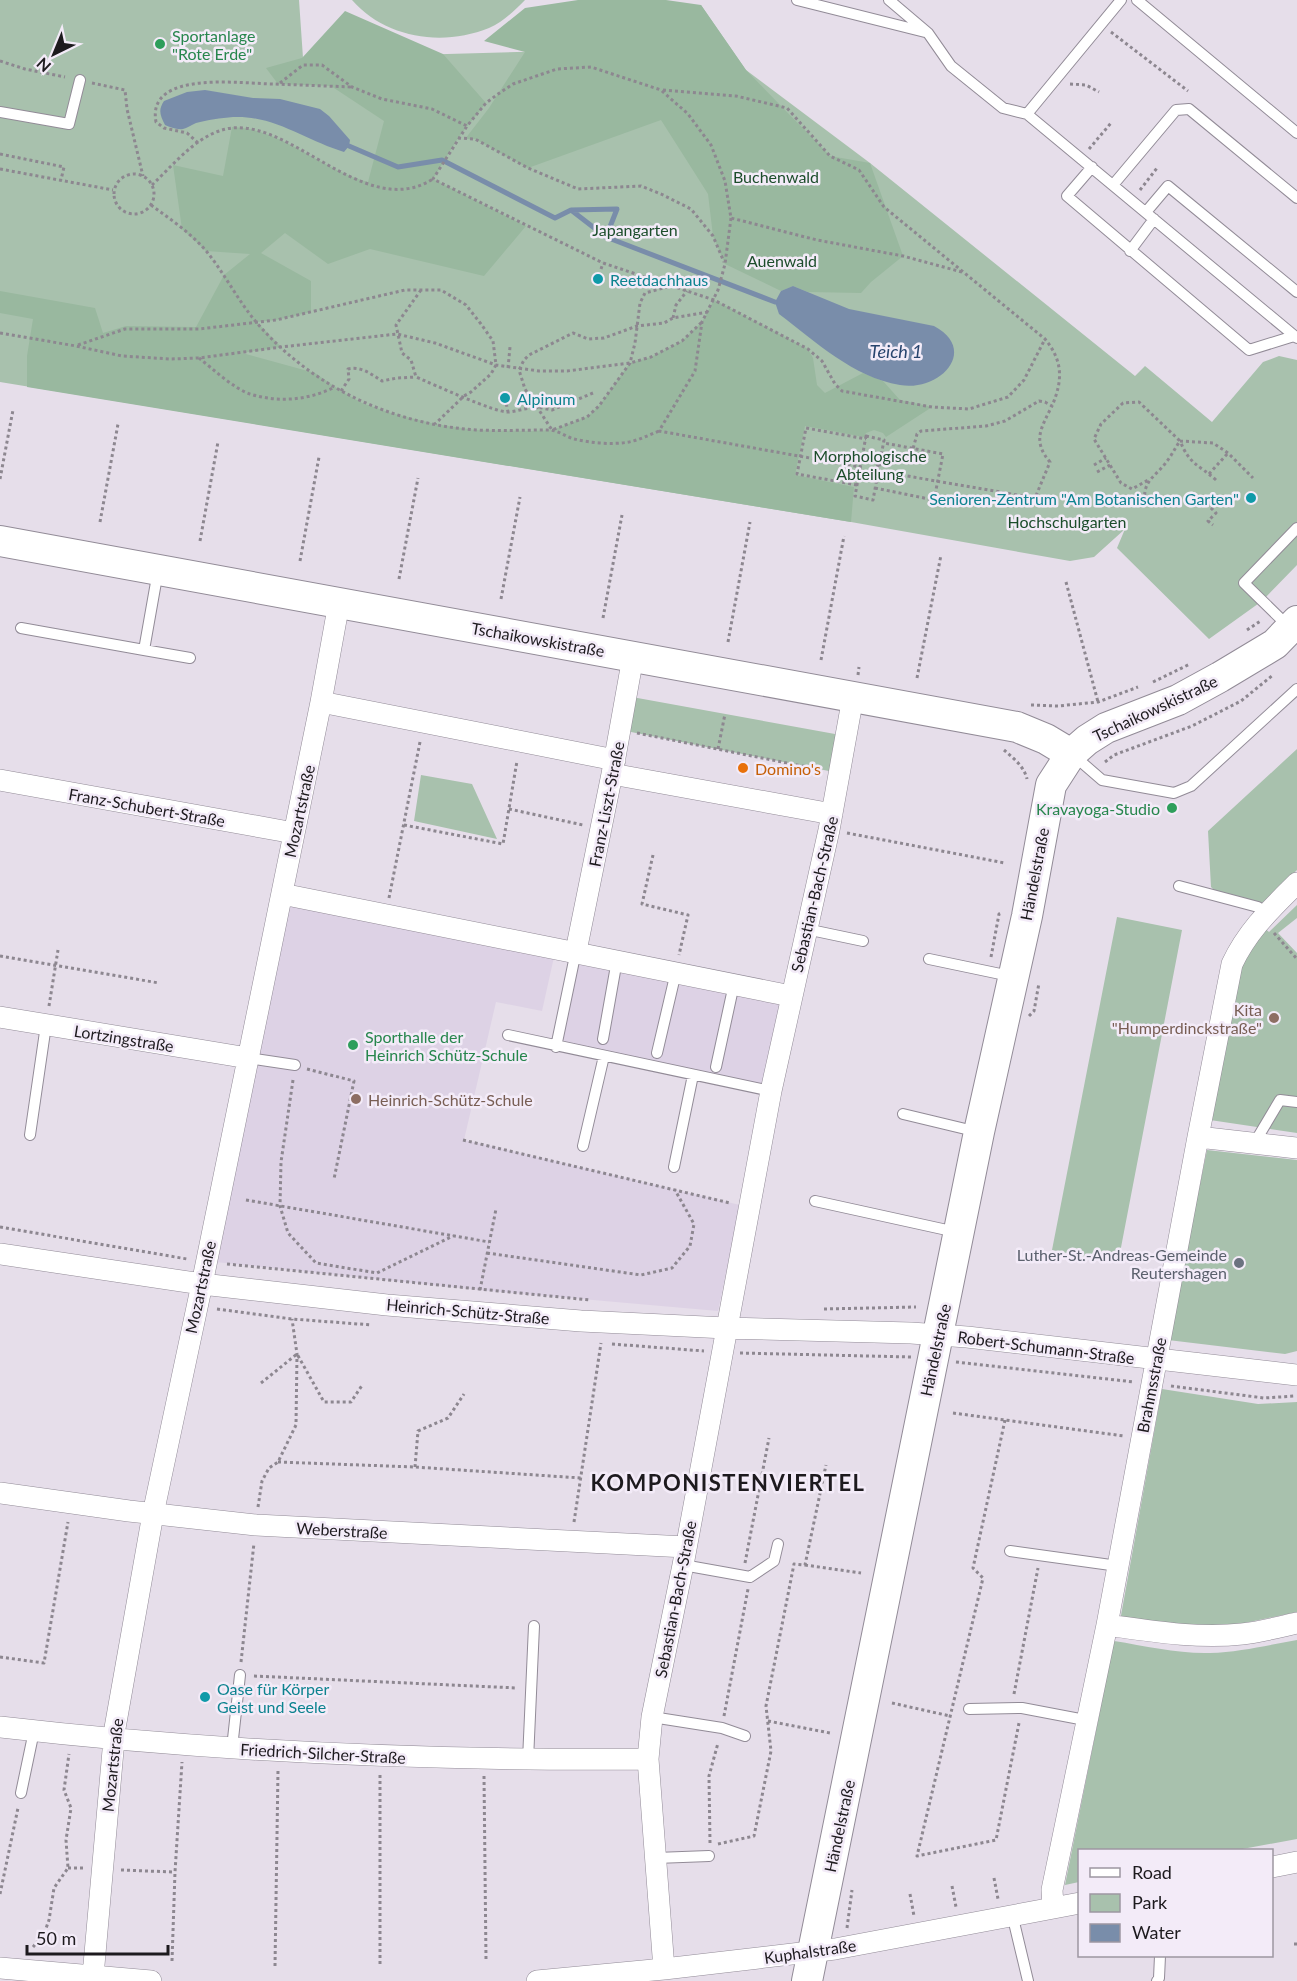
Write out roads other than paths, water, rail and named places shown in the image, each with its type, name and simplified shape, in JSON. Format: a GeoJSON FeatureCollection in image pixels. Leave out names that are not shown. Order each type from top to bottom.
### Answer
{"type":"FeatureCollection","features":[{"type":"Feature","properties":{"kind":"street","name":"Tschaikowskistraße"},"geometry":{"type":"LineString","coordinates":[[0,541],[1017,727],[1046,739],[1071,754],[1106,728],[1178,700],[1220,678],[1275,644],[1290,624]]}},
{"type":"Feature","properties":{"kind":"street","name":"Mozartstraße"},"geometry":{"type":"LineString","coordinates":[[93,1976],[114,1740],[153,1514],[282,894],[339,603]]}},
{"type":"Feature","properties":{"kind":"street","name":"Franz-Liszt-Straße"},"geometry":{"type":"LineString","coordinates":[[576,951],[614,767],[633,657]]}},
{"type":"Feature","properties":{"kind":"street","name":"Sebastian-Bach-Straße"},"geometry":{"type":"LineString","coordinates":[[664,1970],[648,1759],[652,1717],[771,1091],[830,822],[853,697]]}},
{"type":"Feature","properties":{"kind":"street"},"geometry":{"type":"LineString","coordinates":[[321,702],[520,742],[830,822]]}},
{"type":"Feature","properties":{"kind":"street","name":"Händelstraße"},"geometry":{"type":"LineString","coordinates":[[807,1981],[979,1132],[1014,977],[1051,784],[1071,754]]}},
{"type":"Feature","properties":{"kind":"street","name":"Franz-Schubert-Straße"},"geometry":{"type":"LineString","coordinates":[[0,780],[294,833]]}},
{"type":"Feature","properties":{"kind":"street","name":"Brahmsstraße"},"geometry":{"type":"LineString","coordinates":[[1053,1907],[1052,1890],[1107,1625],[1232,964],[1242,943],[1264,916],[1297,883]]}},
{"type":"Feature","properties":{"kind":"street"},"geometry":{"type":"LineString","coordinates":[[282,894],[576,951],[791,996]]}},
{"type":"Feature","properties":{"kind":"street","name":"Lortzingstraße"},"geometry":{"type":"LineString","coordinates":[[0,1017],[248,1058]]}},
{"type":"Feature","properties":{"kind":"street"},"geometry":{"type":"LineString","coordinates":[[1198,1137],[1297,1148]]}},
{"type":"Feature","properties":{"kind":"street","name":"Heinrich-Schütz-Straße"},"geometry":{"type":"LineString","coordinates":[[0,1254],[202,1284],[465,1312],[581,1321],[938,1335]]}},
{"type":"Feature","properties":{"kind":"street","name":"Robert-Schumann-Straße"},"geometry":{"type":"LineString","coordinates":[[938,1335],[1297,1375]]}},
{"type":"Feature","properties":{"kind":"street","name":"Weberstraße"},"geometry":{"type":"LineString","coordinates":[[0,1493],[153,1514],[256,1525],[572,1542],[684,1556]]}},
{"type":"Feature","properties":{"kind":"street"},"geometry":{"type":"LineString","coordinates":[[1107,1625],[1151,1631],[1242,1634],[1297,1623]]}},
{"type":"Feature","properties":{"kind":"street","name":"Friedrich-Silcher-Straße"},"geometry":{"type":"LineString","coordinates":[[0,1727],[114,1740],[278,1752],[528,1760],[648,1759]]}},
{"type":"Feature","properties":{"kind":"street"},"geometry":{"type":"LineString","coordinates":[[1273,1867],[1297,1862]]}},
{"type":"Feature","properties":{"kind":"street","name":"Kuphalstraße"},"geometry":{"type":"LineString","coordinates":[[537,1981],[664,1970],[843,1948],[1005,1908],[1053,1907],[1078,1903]]}},
{"type":"Feature","properties":{"kind":"street"},"geometry":{"type":"LineString","coordinates":[[4,1972],[151,1981]]}},
{"type":"Feature","properties":{"kind":"lane"},"geometry":{"type":"LineString","coordinates":[[797,0],[928,33]]}},
{"type":"Feature","properties":{"kind":"lane"},"geometry":{"type":"LineString","coordinates":[[889,0],[928,33],[951,66],[1004,108],[1027,114],[1296,337]]}},
{"type":"Feature","properties":{"kind":"lane"},"geometry":{"type":"LineString","coordinates":[[1027,114],[1120,0]]}},
{"type":"Feature","properties":{"kind":"lane"},"geometry":{"type":"LineString","coordinates":[[1137,0],[1297,133]]}},
{"type":"Feature","properties":{"kind":"lane"},"geometry":{"type":"LineString","coordinates":[[0,112],[69,124],[80,80]]}},
{"type":"Feature","properties":{"kind":"lane"},"geometry":{"type":"LineString","coordinates":[[1113,185],[1176,110],[1189,109],[1297,198]]}},
{"type":"Feature","properties":{"kind":"lane"},"geometry":{"type":"LineString","coordinates":[[1092,167],[1067,196],[1249,350],[1296,337]]}},
{"type":"Feature","properties":{"kind":"lane"},"geometry":{"type":"LineString","coordinates":[[1130,250],[1168,186],[1297,292]]}},
{"type":"Feature","properties":{"kind":"lane"},"geometry":{"type":"LineString","coordinates":[[1290,624],[1244,584],[1297,528]]}},
{"type":"Feature","properties":{"kind":"lane"},"geometry":{"type":"LineString","coordinates":[[144,650],[158,570]]}},
{"type":"Feature","properties":{"kind":"lane"},"geometry":{"type":"LineString","coordinates":[[21,628],[190,658]]}},
{"type":"Feature","properties":{"kind":"lane","name":"Tschaikowskistraße"},"geometry":{"type":"LineString","coordinates":[[1071,754],[1102,780],[1174,793],[1182,791],[1191,786],[1297,689]]}},
{"type":"Feature","properties":{"kind":"lane"},"geometry":{"type":"LineString","coordinates":[[1179,886],[1258,907],[1264,916]]}},
{"type":"Feature","properties":{"kind":"lane"},"geometry":{"type":"LineString","coordinates":[[806,929],[863,941]]}},
{"type":"Feature","properties":{"kind":"lane"},"geometry":{"type":"LineString","coordinates":[[556,1047],[576,951]]}},
{"type":"Feature","properties":{"kind":"lane"},"geometry":{"type":"LineString","coordinates":[[928,959],[1014,977]]}},
{"type":"Feature","properties":{"kind":"lane"},"geometry":{"type":"LineString","coordinates":[[603,1039],[617,960]]}},
{"type":"Feature","properties":{"kind":"lane"},"geometry":{"type":"LineString","coordinates":[[657,1053],[676,972]]}},
{"type":"Feature","properties":{"kind":"lane"},"geometry":{"type":"LineString","coordinates":[[716,1066],[734,984]]}},
{"type":"Feature","properties":{"kind":"lane"},"geometry":{"type":"LineString","coordinates":[[30,1135],[46,1025]]}},
{"type":"Feature","properties":{"kind":"lane"},"geometry":{"type":"LineString","coordinates":[[508,1035],[771,1091]]}},
{"type":"Feature","properties":{"kind":"lane"},"geometry":{"type":"LineString","coordinates":[[583,1146],[604,1056]]}},
{"type":"Feature","properties":{"kind":"lane"},"geometry":{"type":"LineString","coordinates":[[248,1058],[295,1065]]}},
{"type":"Feature","properties":{"kind":"lane"},"geometry":{"type":"LineString","coordinates":[[674,1167],[693,1075]]}},
{"type":"Feature","properties":{"kind":"lane"},"geometry":{"type":"LineString","coordinates":[[1255,1142],[1280,1100],[1297,1102]]}},
{"type":"Feature","properties":{"kind":"lane"},"geometry":{"type":"LineString","coordinates":[[903,1114],[979,1132]]}},
{"type":"Feature","properties":{"kind":"lane"},"geometry":{"type":"LineString","coordinates":[[815,1201],[959,1233]]}},
{"type":"Feature","properties":{"kind":"lane"},"geometry":{"type":"LineString","coordinates":[[684,1556],[750,1577],[774,1561],[778,1544]]}},
{"type":"Feature","properties":{"kind":"lane"},"geometry":{"type":"LineString","coordinates":[[1010,1551],[1118,1566]]}},
{"type":"Feature","properties":{"kind":"lane"},"geometry":{"type":"LineString","coordinates":[[528,1760],[534,1626]]}},
{"type":"Feature","properties":{"kind":"lane"},"geometry":{"type":"LineString","coordinates":[[232,1748],[240,1675]]}},
{"type":"Feature","properties":{"kind":"lane"},"geometry":{"type":"LineString","coordinates":[[969,1709],[1022,1708],[1086,1720]]}},
{"type":"Feature","properties":{"kind":"lane"},"geometry":{"type":"LineString","coordinates":[[652,1717],[722,1728],[745,1736]]}},
{"type":"Feature","properties":{"kind":"lane"},"geometry":{"type":"LineString","coordinates":[[21,1793],[34,1731]]}},
{"type":"Feature","properties":{"kind":"lane"},"geometry":{"type":"LineString","coordinates":[[656,1858],[710,1856]]}},
{"type":"Feature","properties":{"kind":"lane"},"geometry":{"type":"LineString","coordinates":[[1005,1908],[1028,1981]]}},
{"type":"Feature","properties":{"kind":"lane"},"geometry":{"type":"LineString","coordinates":[[1157,1981],[1160,1957]]}},
{"type":"Feature","properties":{"kind":"water"},"geometry":{"type":"Polygon","coordinates":[[[205,90],[253,98],[280,99],[320,109],[350,140],[349,146],[344,152],[276,124],[248,117],[209,120],[183,129],[165,125],[160,113],[164,101],[187,92],[205,90]]]}},
{"type":"Feature","properties":{"kind":"water","name":"Teich 1"},"geometry":{"type":"Polygon","coordinates":[[[793,286],[849,309],[934,326],[947,336],[953,346],[954,357],[949,367],[940,376],[929,382],[915,385],[900,385],[866,374],[821,347],[779,314],[775,302],[781,291],[793,286]]]}},
{"type":"Feature","properties":{"kind":"waterway"},"geometry":{"type":"LineString","coordinates":[[349,146],[398,167],[442,160],[555,218],[571,210],[606,237],[775,302]]}},
{"type":"Feature","properties":{"kind":"waterway"},"geometry":{"type":"LineString","coordinates":[[571,210],[617,209],[606,237]]}},
{"type":"Feature","properties":{"kind":"place","name":"Sportanlage \"Rote Erde\""},"geometry":{"type":"Point","coordinates":[160,44]}},
{"type":"Feature","properties":{"kind":"place","name":"Reetdachhaus"},"geometry":{"type":"Point","coordinates":[598,279]}},
{"type":"Feature","properties":{"kind":"place","name":"Alpinum"},"geometry":{"type":"Point","coordinates":[505,398]}},
{"type":"Feature","properties":{"kind":"place","name":"Senioren-Zentrum \"Am Botanischen Garten\""},"geometry":{"type":"Point","coordinates":[1251,498]}},
{"type":"Feature","properties":{"kind":"place","name":"Domino's"},"geometry":{"type":"Point","coordinates":[743,768]}},
{"type":"Feature","properties":{"kind":"place","name":"Kravayoga-Studio"},"geometry":{"type":"Point","coordinates":[1172,808]}},
{"type":"Feature","properties":{"kind":"place","name":"Kita \"Humperdinckstraße\""},"geometry":{"type":"Point","coordinates":[1274,1018]}},
{"type":"Feature","properties":{"kind":"place","name":"Sporthalle der Heinrich Schütz-Schule"},"geometry":{"type":"Point","coordinates":[353,1045]}},
{"type":"Feature","properties":{"kind":"place","name":"Heinrich-Schütz-Schule"},"geometry":{"type":"Point","coordinates":[356,1099]}},
{"type":"Feature","properties":{"kind":"place","name":"Luther-St.-Andreas-Gemeinde Reutershagen"},"geometry":{"type":"Point","coordinates":[1239,1263]}},
{"type":"Feature","properties":{"kind":"place","name":"Oase für Körper Geist und Seele"},"geometry":{"type":"Point","coordinates":[205,1697]}},
{"type":"Feature","properties":{"kind":"district","name":"KOMPONISTENVIERTEL"},"geometry":{"type":"Point","coordinates":[728,1482]}},
{"type":"Feature","properties":{"kind":"park label","name":"Buchenwald"},"geometry":{"type":"Point","coordinates":[776,176]}},
{"type":"Feature","properties":{"kind":"park label","name":"Japangarten"},"geometry":{"type":"Point","coordinates":[635,229]}},
{"type":"Feature","properties":{"kind":"park label","name":"Auenwald"},"geometry":{"type":"Point","coordinates":[782,260]}},
{"type":"Feature","properties":{"kind":"park label","name":"Morphologische Abteilung"},"geometry":{"type":"Point","coordinates":[870,464]}},
{"type":"Feature","properties":{"kind":"park label","name":"Hochschulgarten"},"geometry":{"type":"Point","coordinates":[1067,521]}}]}
